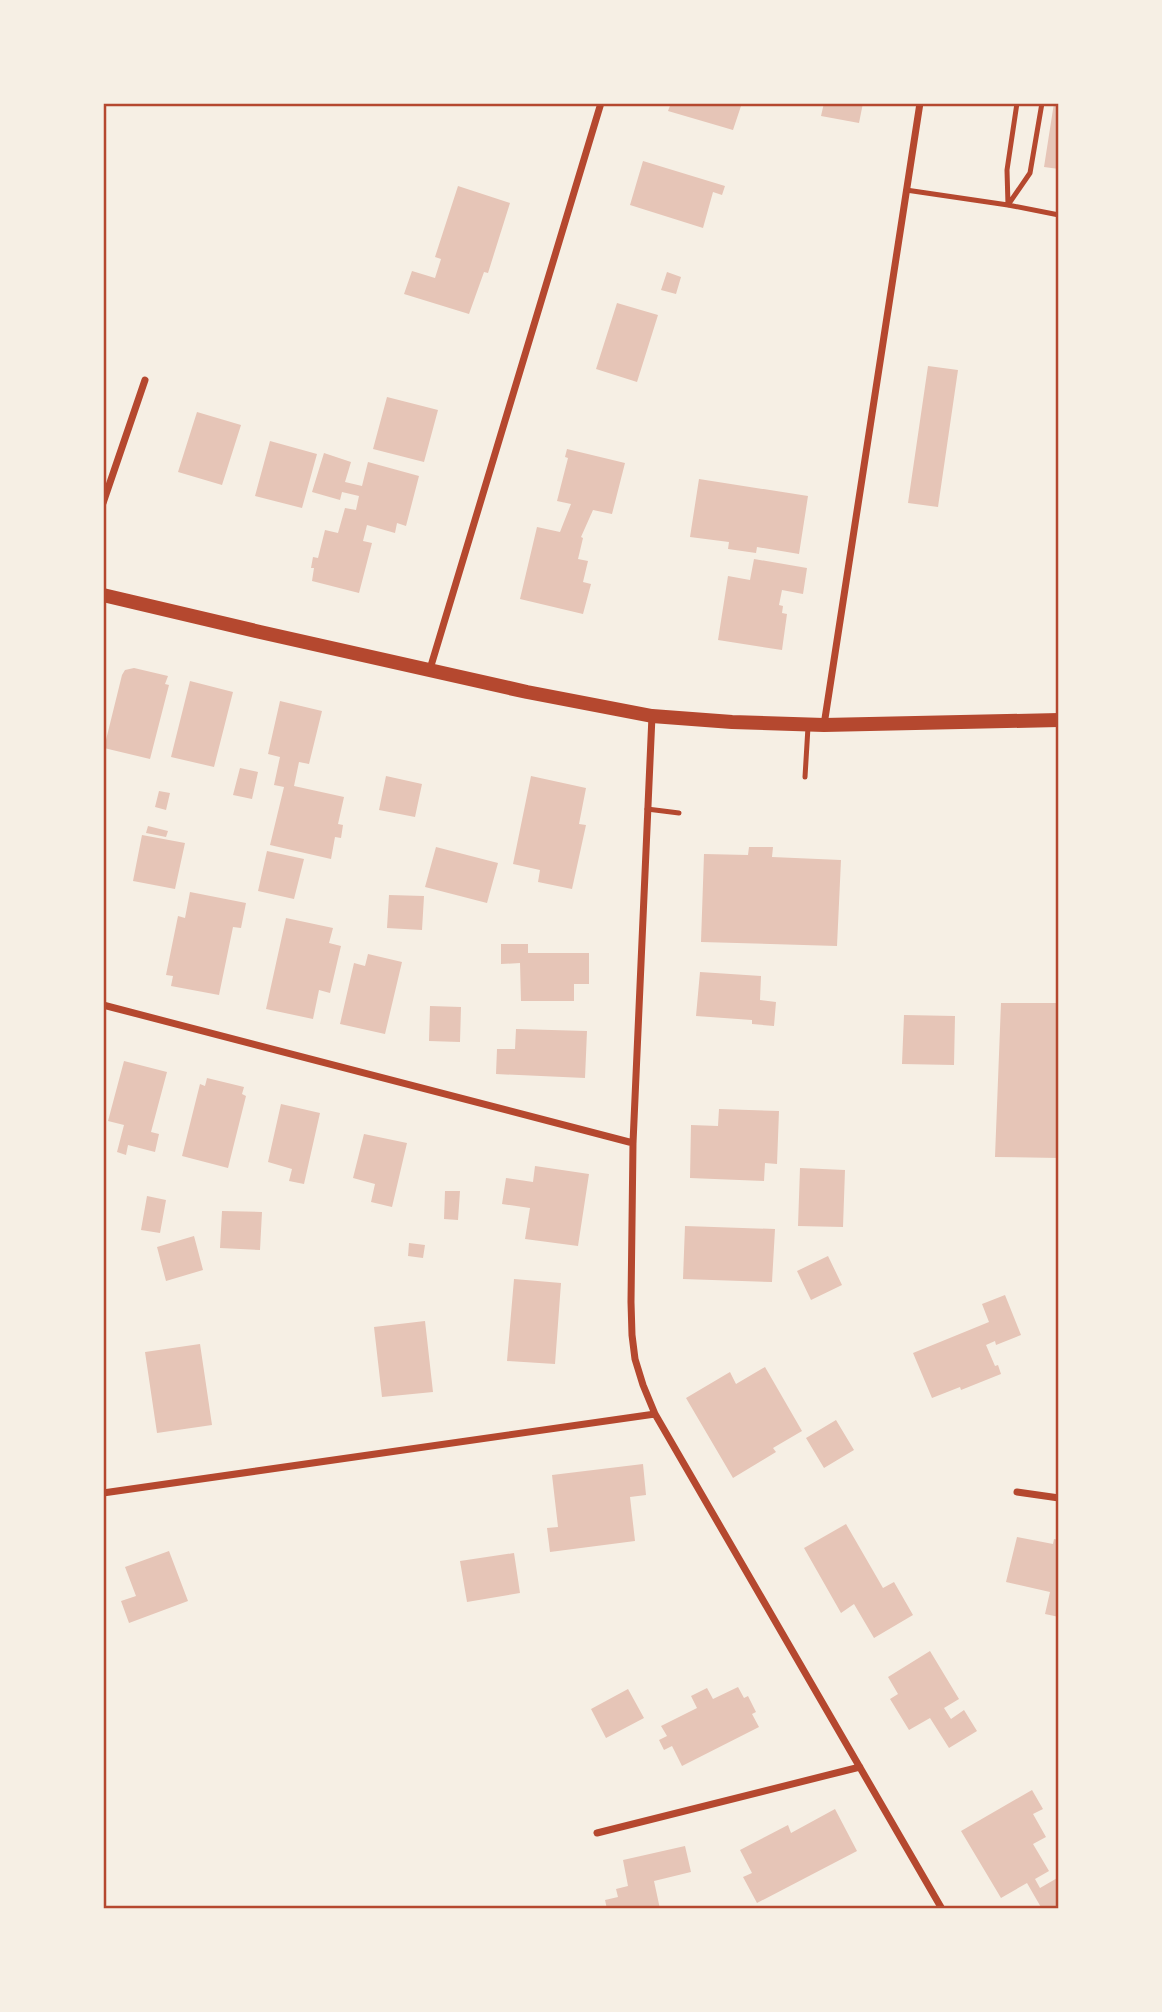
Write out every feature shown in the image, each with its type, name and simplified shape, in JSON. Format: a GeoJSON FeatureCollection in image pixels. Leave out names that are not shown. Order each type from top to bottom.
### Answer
{"type":"FeatureCollection","features":[{"type":"Feature","properties":{"kind":"main road"},"geometry":{"type":"LineString","coordinates":[[103,595],[527,692],[652,716],[824,725],[1059,720]]}},
{"type":"Feature","properties":{"kind":"street"},"geometry":{"type":"LineString","coordinates":[[430,669],[601,103]]}},
{"type":"Feature","properties":{"kind":"street"},"geometry":{"type":"LineString","coordinates":[[824,725],[920,103]]}},
{"type":"Feature","properties":{"kind":"street"},"geometry":{"type":"LineString","coordinates":[[103,503],[145,380]]}},
{"type":"Feature","properties":{"kind":"street"},"geometry":{"type":"LineString","coordinates":[[652,716],[634,1143],[631,1301],[635,1359],[655,1414],[942,1909]]}},
{"type":"Feature","properties":{"kind":"street"},"geometry":{"type":"LineString","coordinates":[[103,1006],[634,1143]]}},
{"type":"Feature","properties":{"kind":"street"},"geometry":{"type":"LineString","coordinates":[[103,1493],[655,1414]]}},
{"type":"Feature","properties":{"kind":"street"},"geometry":{"type":"LineString","coordinates":[[1017,1492],[1059,1498]]}},
{"type":"Feature","properties":{"kind":"street"},"geometry":{"type":"LineString","coordinates":[[597,1833],[860,1767]]}},
{"type":"Feature","properties":{"kind":"lane"},"geometry":{"type":"LineString","coordinates":[[1008,205],[1007,170],[1017,103]]}},
{"type":"Feature","properties":{"kind":"lane"},"geometry":{"type":"LineString","coordinates":[[1008,205],[1030,173],[1042,103]]}},
{"type":"Feature","properties":{"kind":"lane"},"geometry":{"type":"LineString","coordinates":[[906,190],[1059,215]]}},
{"type":"Feature","properties":{"kind":"lane"},"geometry":{"type":"LineString","coordinates":[[805,777],[808,724]]}},
{"type":"Feature","properties":{"kind":"lane"},"geometry":{"type":"LineString","coordinates":[[647,810],[679,813]]}},
{"type":"Feature","properties":{"kind":"building"},"geometry":{"type":"Polygon","coordinates":[[[671,103],[742,103],[733,130],[668,111],[671,103]]]}},
{"type":"Feature","properties":{"kind":"building"},"geometry":{"type":"Polygon","coordinates":[[[824,103],[863,103],[859,123],[821,116],[824,103]]]}},
{"type":"Feature","properties":{"kind":"building"},"geometry":{"type":"Polygon","coordinates":[[[1054,103],[1059,103],[1059,169],[1044,167],[1054,103]]]}},
{"type":"Feature","properties":{"kind":"building"},"geometry":{"type":"Polygon","coordinates":[[[643,161],[725,186],[722,195],[713,192],[703,228],[630,205],[643,161]]]}},
{"type":"Feature","properties":{"kind":"building"},"geometry":{"type":"Polygon","coordinates":[[[458,186],[510,203],[488,273],[484,272],[469,314],[404,294],[412,271],[435,278],[441,259],[435,257],[458,186]]]}},
{"type":"Feature","properties":{"kind":"building"},"geometry":{"type":"Polygon","coordinates":[[[667,272],[681,277],[676,294],[661,290],[667,272]]]}},
{"type":"Feature","properties":{"kind":"building"},"geometry":{"type":"Polygon","coordinates":[[[617,303],[658,315],[637,382],[596,369],[617,303]]]}},
{"type":"Feature","properties":{"kind":"building"},"geometry":{"type":"Polygon","coordinates":[[[928,366],[958,370],[938,507],[908,503],[928,366]]]}},
{"type":"Feature","properties":{"kind":"building"},"geometry":{"type":"Polygon","coordinates":[[[387,397],[438,410],[424,462],[373,449],[387,397]]]}},
{"type":"Feature","properties":{"kind":"building"},"geometry":{"type":"Polygon","coordinates":[[[197,412],[241,425],[222,485],[178,472],[197,412]]]}},
{"type":"Feature","properties":{"kind":"building"},"geometry":{"type":"Polygon","coordinates":[[[270,441],[317,454],[302,508],[255,496],[270,441]]]}},
{"type":"Feature","properties":{"kind":"building"},"geometry":{"type":"Polygon","coordinates":[[[567,449],[625,463],[612,514],[593,510],[581,537],[583,538],[578,559],[588,561],[583,582],[591,584],[583,614],[520,599],[537,527],[560,532],[571,504],[557,501],[568,458],[565,457],[567,449]]]}},
{"type":"Feature","properties":{"kind":"building"},"geometry":{"type":"Polygon","coordinates":[[[324,453],[351,462],[345,482],[362,486],[368,462],[419,476],[406,526],[397,523],[395,533],[367,525],[363,541],[372,543],[359,593],[312,581],[313,557],[318,558],[325,530],[338,533],[345,508],[356,510],[359,496],[342,492],[340,500],[312,492],[324,453]]]}},
{"type":"Feature","properties":{"kind":"building"},"geometry":{"type":"Polygon","coordinates":[[[699,479],[808,496],[799,554],[757,547],[756,553],[728,549],[729,542],[690,537],[699,479]]]}},
{"type":"Feature","properties":{"kind":"building"},"geometry":{"type":"Polygon","coordinates":[[[754,559],[807,568],[803,594],[782,590],[779,605],[783,606],[782,613],[787,614],[782,650],[718,640],[728,576],[750,580],[754,559]]]}},
{"type":"Feature","properties":{"kind":"building"},"geometry":{"type":"Polygon","coordinates":[[[134,668],[168,676],[165,684],[169,685],[150,759],[104,748],[122,675],[125,670],[134,668]]]}},
{"type":"Feature","properties":{"kind":"building"},"geometry":{"type":"Polygon","coordinates":[[[190,681],[233,692],[214,767],[171,757],[190,681]]]}},
{"type":"Feature","properties":{"kind":"building"},"geometry":{"type":"Polygon","coordinates":[[[280,701],[322,711],[309,764],[299,762],[294,786],[344,797],[338,824],[343,825],[341,838],[335,837],[331,859],[270,845],[284,787],[274,785],[280,757],[268,754],[280,701]]]}},
{"type":"Feature","properties":{"kind":"building"},"geometry":{"type":"Polygon","coordinates":[[[240,768],[258,772],[252,799],[233,795],[240,768]]]}},
{"type":"Feature","properties":{"kind":"building"},"geometry":{"type":"Polygon","coordinates":[[[386,776],[422,784],[415,817],[379,810],[386,776]]]}},
{"type":"Feature","properties":{"kind":"building"},"geometry":{"type":"Polygon","coordinates":[[[531,776],[586,788],[579,824],[586,825],[572,889],[538,882],[540,870],[513,864],[531,776]]]}},
{"type":"Feature","properties":{"kind":"building"},"geometry":{"type":"Polygon","coordinates":[[[159,791],[170,793],[166,810],[155,807],[159,791]]]}},
{"type":"Feature","properties":{"kind":"building"},"geometry":{"type":"Polygon","coordinates":[[[148,826],[168,831],[166,837],[146,833],[148,826]]]}},
{"type":"Feature","properties":{"kind":"building"},"geometry":{"type":"Polygon","coordinates":[[[142,835],[185,843],[175,889],[133,881],[142,835]]]}},
{"type":"Feature","properties":{"kind":"building"},"geometry":{"type":"Polygon","coordinates":[[[436,847],[498,863],[487,903],[425,887],[436,847]]]}},
{"type":"Feature","properties":{"kind":"building"},"geometry":{"type":"Polygon","coordinates":[[[749,847],[773,847],[772,857],[841,860],[837,946],[701,942],[704,854],[748,855],[749,847]]]}},
{"type":"Feature","properties":{"kind":"building"},"geometry":{"type":"Polygon","coordinates":[[[267,851],[304,859],[294,899],[258,891],[267,851]]]}},
{"type":"Feature","properties":{"kind":"building"},"geometry":{"type":"Polygon","coordinates":[[[190,892],[246,903],[241,928],[233,927],[219,995],[171,986],[173,976],[166,975],[178,916],[185,918],[190,892]]]}},
{"type":"Feature","properties":{"kind":"building"},"geometry":{"type":"Polygon","coordinates":[[[389,895],[424,896],[422,930],[387,928],[389,895]]]}},
{"type":"Feature","properties":{"kind":"building"},"geometry":{"type":"Polygon","coordinates":[[[286,918],[333,928],[329,943],[341,946],[330,993],[319,990],[313,1019],[266,1009],[286,918]]]}},
{"type":"Feature","properties":{"kind":"building"},"geometry":{"type":"Polygon","coordinates":[[[501,944],[528,944],[528,953],[589,953],[589,984],[574,984],[574,1001],[521,1001],[520,963],[501,964],[501,944]]]}},
{"type":"Feature","properties":{"kind":"building"},"geometry":{"type":"Polygon","coordinates":[[[368,954],[402,962],[385,1034],[340,1024],[354,963],[365,966],[368,954]]]}},
{"type":"Feature","properties":{"kind":"building"},"geometry":{"type":"Polygon","coordinates":[[[700,972],[761,976],[760,1000],[776,1002],[774,1026],[752,1024],[752,1020],[696,1016],[700,972]]]}},
{"type":"Feature","properties":{"kind":"building"},"geometry":{"type":"Polygon","coordinates":[[[1001,1003],[1059,1003],[1059,1158],[995,1157],[1001,1003]]]}},
{"type":"Feature","properties":{"kind":"building"},"geometry":{"type":"Polygon","coordinates":[[[430,1006],[461,1007],[460,1042],[429,1041],[430,1006]]]}},
{"type":"Feature","properties":{"kind":"building"},"geometry":{"type":"Polygon","coordinates":[[[904,1015],[955,1016],[954,1065],[902,1064],[904,1015]]]}},
{"type":"Feature","properties":{"kind":"building"},"geometry":{"type":"Polygon","coordinates":[[[516,1029],[587,1031],[585,1078],[496,1074],[497,1049],[515,1049],[516,1029]]]}},
{"type":"Feature","properties":{"kind":"building"},"geometry":{"type":"Polygon","coordinates":[[[124,1061],[167,1072],[151,1132],[159,1134],[155,1152],[128,1145],[126,1155],[117,1152],[124,1125],[108,1121],[124,1061]]]}},
{"type":"Feature","properties":{"kind":"building"},"geometry":{"type":"Polygon","coordinates":[[[207,1078],[244,1087],[242,1094],[246,1096],[228,1168],[182,1156],[200,1084],[205,1086],[207,1078]]]}},
{"type":"Feature","properties":{"kind":"building"},"geometry":{"type":"Polygon","coordinates":[[[281,1104],[320,1113],[304,1184],[289,1181],[292,1169],[268,1162],[281,1104]]]}},
{"type":"Feature","properties":{"kind":"building"},"geometry":{"type":"Polygon","coordinates":[[[719,1109],[779,1111],[777,1164],[765,1163],[764,1181],[690,1178],[691,1125],[718,1126],[719,1109]]]}},
{"type":"Feature","properties":{"kind":"building"},"geometry":{"type":"Polygon","coordinates":[[[364,1134],[407,1143],[392,1207],[371,1202],[375,1184],[353,1178],[364,1134]]]}},
{"type":"Feature","properties":{"kind":"building"},"geometry":{"type":"Polygon","coordinates":[[[535,1166],[589,1174],[578,1246],[525,1239],[530,1208],[502,1204],[506,1178],[533,1182],[535,1166]]]}},
{"type":"Feature","properties":{"kind":"building"},"geometry":{"type":"Polygon","coordinates":[[[800,1168],[845,1170],[843,1227],[798,1226],[800,1168]]]}},
{"type":"Feature","properties":{"kind":"building"},"geometry":{"type":"Polygon","coordinates":[[[445,1191],[460,1191],[458,1220],[444,1219],[445,1191]]]}},
{"type":"Feature","properties":{"kind":"building"},"geometry":{"type":"Polygon","coordinates":[[[147,1196],[166,1200],[160,1233],[141,1230],[147,1196]]]}},
{"type":"Feature","properties":{"kind":"building"},"geometry":{"type":"Polygon","coordinates":[[[222,1211],[262,1212],[260,1250],[220,1248],[222,1211]]]}},
{"type":"Feature","properties":{"kind":"building"},"geometry":{"type":"Polygon","coordinates":[[[685,1226],[775,1229],[772,1282],[683,1279],[685,1226]]]}},
{"type":"Feature","properties":{"kind":"building"},"geometry":{"type":"Polygon","coordinates":[[[194,1236],[203,1270],[166,1281],[157,1247],[194,1236]]]}},
{"type":"Feature","properties":{"kind":"building"},"geometry":{"type":"Polygon","coordinates":[[[409,1243],[425,1245],[423,1258],[408,1256],[409,1243]]]}},
{"type":"Feature","properties":{"kind":"building"},"geometry":{"type":"Polygon","coordinates":[[[828,1256],[842,1285],[811,1300],[797,1271],[828,1256]]]}},
{"type":"Feature","properties":{"kind":"building"},"geometry":{"type":"Polygon","coordinates":[[[514,1279],[561,1283],[555,1364],[507,1361],[514,1279]]]}},
{"type":"Feature","properties":{"kind":"building"},"geometry":{"type":"Polygon","coordinates":[[[1005,1295],[1021,1335],[996,1345],[995,1341],[986,1345],[1001,1374],[932,1398],[913,1353],[989,1322],[982,1304],[1005,1295]]]}},
{"type":"Feature","properties":{"kind":"building"},"geometry":{"type":"Polygon","coordinates":[[[425,1321],[433,1392],[382,1397],[374,1327],[425,1321]]]}},
{"type":"Feature","properties":{"kind":"building"},"geometry":{"type":"Polygon","coordinates":[[[200,1344],[212,1425],[157,1433],[145,1352],[200,1344]]]}},
{"type":"Feature","properties":{"kind":"building"},"geometry":{"type":"Polygon","coordinates":[[[765,1367],[802,1431],[773,1448],[776,1452],[733,1478],[686,1398],[730,1372],[736,1384],[765,1367]]]}},
{"type":"Feature","properties":{"kind":"building"},"geometry":{"type":"Polygon","coordinates":[[[836,1420],[854,1450],[824,1468],[806,1438],[836,1420]]]}},
{"type":"Feature","properties":{"kind":"building"},"geometry":{"type":"Polygon","coordinates":[[[643,1464],[646,1495],[630,1497],[635,1541],[550,1552],[547,1528],[558,1527],[552,1475],[643,1464]]]}},
{"type":"Feature","properties":{"kind":"building"},"geometry":{"type":"Polygon","coordinates":[[[846,1524],[883,1588],[894,1582],[913,1615],[874,1638],[854,1604],[841,1613],[804,1548],[846,1524]]]}},
{"type":"Feature","properties":{"kind":"building"},"geometry":{"type":"Polygon","coordinates":[[[1017,1537],[1053,1544],[1054,1539],[1059,1540],[1059,1617],[1045,1614],[1050,1592],[1006,1582],[1017,1537]]]}},
{"type":"Feature","properties":{"kind":"building"},"geometry":{"type":"Polygon","coordinates":[[[169,1551],[188,1601],[129,1623],[121,1601],[136,1596],[125,1567],[169,1551]]]}},
{"type":"Feature","properties":{"kind":"building"},"geometry":{"type":"Polygon","coordinates":[[[514,1553],[520,1593],[467,1602],[460,1561],[514,1553]]]}},
{"type":"Feature","properties":{"kind":"building"},"geometry":{"type":"Polygon","coordinates":[[[930,1651],[959,1699],[944,1708],[951,1719],[964,1710],[977,1731],[949,1748],[930,1718],[909,1730],[890,1699],[898,1694],[888,1677],[930,1651]]]}},
{"type":"Feature","properties":{"kind":"building"},"geometry":{"type":"Polygon","coordinates":[[[738,1687],[744,1698],[748,1696],[756,1712],[752,1714],[759,1727],[682,1766],[672,1746],[664,1750],[659,1740],[667,1736],[661,1726],[697,1708],[691,1696],[707,1688],[713,1699],[738,1687]]]}},
{"type":"Feature","properties":{"kind":"building"},"geometry":{"type":"Polygon","coordinates":[[[628,1689],[644,1718],[606,1738],[591,1709],[628,1689]]]}},
{"type":"Feature","properties":{"kind":"building"},"geometry":{"type":"Polygon","coordinates":[[[1032,1790],[1043,1809],[1033,1814],[1046,1837],[1033,1844],[1049,1871],[1035,1879],[1040,1888],[1059,1877],[1059,1909],[1042,1909],[1027,1883],[1001,1898],[961,1831],[1032,1790]]]}},
{"type":"Feature","properties":{"kind":"building"},"geometry":{"type":"Polygon","coordinates":[[[835,1809],[857,1851],[757,1903],[743,1877],[752,1873],[740,1850],[788,1825],[791,1833],[835,1809]]]}},
{"type":"Feature","properties":{"kind":"building"},"geometry":{"type":"Polygon","coordinates":[[[685,1846],[691,1872],[654,1881],[660,1909],[607,1909],[605,1900],[618,1897],[616,1889],[628,1886],[623,1860],[685,1846]]]}}]}
